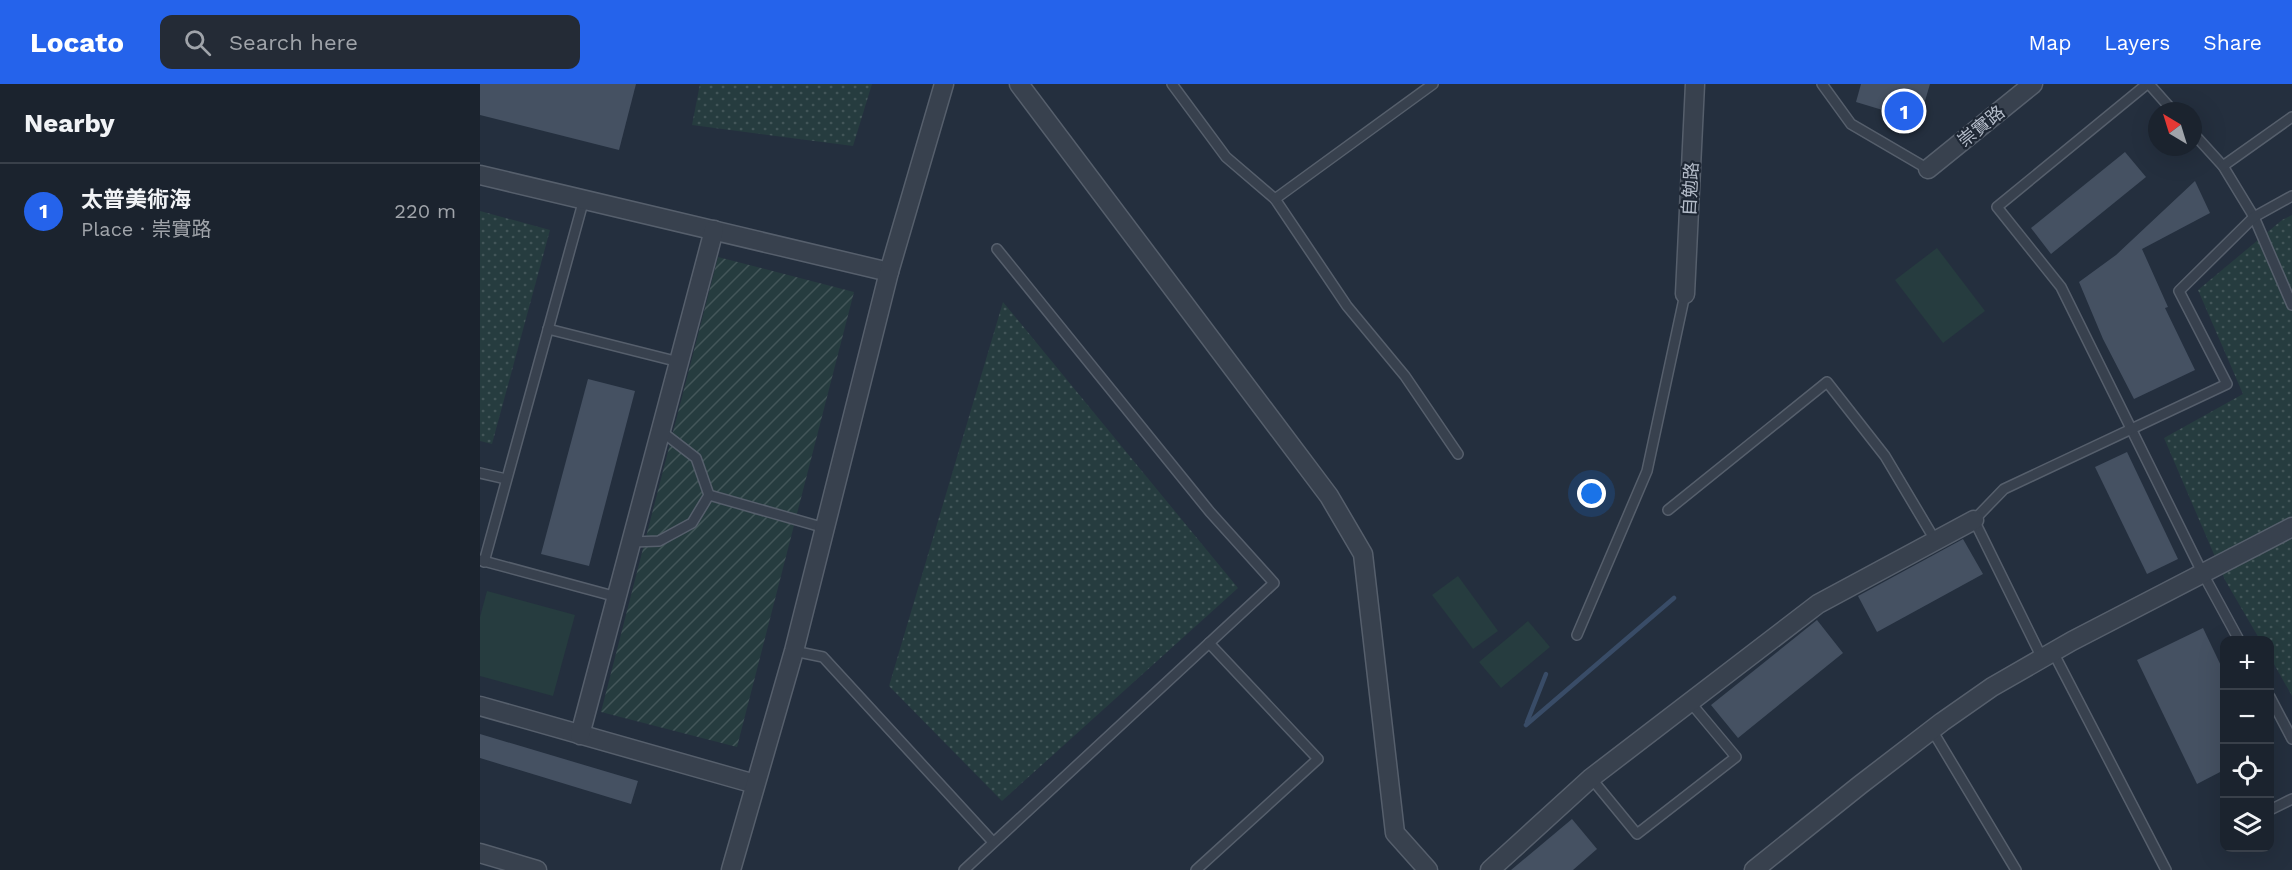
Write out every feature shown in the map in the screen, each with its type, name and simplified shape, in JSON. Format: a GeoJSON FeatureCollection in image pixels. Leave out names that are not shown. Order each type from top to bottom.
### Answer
{"type":"FeatureCollection","features":[{"type":"Feature","properties":{"kind":"street"},"geometry":{"type":"LineString","coordinates":[[731,870],[794,651],[889,272],[944,84]]}},
{"type":"Feature","properties":{"kind":"street"},"geometry":{"type":"LineString","coordinates":[[1018,84],[1329,496],[1363,554],[1395,833],[1428,870]]}},
{"type":"Feature","properties":{"kind":"street","name":"自勉路"},"geometry":{"type":"LineString","coordinates":[[1685,294],[1695,84]]}},
{"type":"Feature","properties":{"kind":"street","name":"崇實路"},"geometry":{"type":"LineString","coordinates":[[1928,168],[2033,84]]}},
{"type":"Feature","properties":{"kind":"street"},"geometry":{"type":"LineString","coordinates":[[480,175],[889,272]]}},
{"type":"Feature","properties":{"kind":"street"},"geometry":{"type":"LineString","coordinates":[[580,735],[714,230]]}},
{"type":"Feature","properties":{"kind":"street"},"geometry":{"type":"LineString","coordinates":[[1490,870],[1591,778],[1818,604],[1974,520]]}},
{"type":"Feature","properties":{"kind":"street"},"geometry":{"type":"LineString","coordinates":[[1754,870],[1932,730],[1992,687],[2202,572],[2292,527]]}},
{"type":"Feature","properties":{"kind":"street"},"geometry":{"type":"LineString","coordinates":[[480,706],[754,784]]}},
{"type":"Feature","properties":{"kind":"street"},"geometry":{"type":"LineString","coordinates":[[480,853],[537,870]]}},
{"type":"Feature","properties":{"kind":"lane"},"geometry":{"type":"LineString","coordinates":[[1172,84],[1226,157],[1275,199],[1347,306],[1405,376],[1458,454]]}},
{"type":"Feature","properties":{"kind":"lane"},"geometry":{"type":"LineString","coordinates":[[1275,199],[1433,84]]}},
{"type":"Feature","properties":{"kind":"lane"},"geometry":{"type":"LineString","coordinates":[[1822,84],[1851,124],[1928,168]]}},
{"type":"Feature","properties":{"kind":"lane"},"geometry":{"type":"LineString","coordinates":[[2165,102],[2148,84],[1997,207],[2061,287],[2202,572],[2237,636]]}},
{"type":"Feature","properties":{"kind":"lane"},"geometry":{"type":"LineString","coordinates":[[2223,166],[2292,117]]}},
{"type":"Feature","properties":{"kind":"lane"},"geometry":{"type":"LineString","coordinates":[[2202,143],[2223,166],[2254,217],[2292,305]]}},
{"type":"Feature","properties":{"kind":"lane"},"geometry":{"type":"LineString","coordinates":[[2166,870],[1974,520],[2004,489],[2227,384],[2179,291],[2254,217],[2292,196]]}},
{"type":"Feature","properties":{"kind":"lane"},"geometry":{"type":"LineString","coordinates":[[584,199],[482,561],[617,597]]}},
{"type":"Feature","properties":{"kind":"lane"},"geometry":{"type":"LineString","coordinates":[[964,870],[1274,583],[1210,512],[997,249]]}},
{"type":"Feature","properties":{"kind":"lane"},"geometry":{"type":"LineString","coordinates":[[1577,636],[1647,471],[1685,294]]}},
{"type":"Feature","properties":{"kind":"lane"},"geometry":{"type":"LineString","coordinates":[[548,329],[679,362]]}},
{"type":"Feature","properties":{"kind":"lane"},"geometry":{"type":"LineString","coordinates":[[1668,510],[1827,382],[1885,456],[1935,540]]}},
{"type":"Feature","properties":{"kind":"lane"},"geometry":{"type":"LineString","coordinates":[[661,431],[696,458],[709,495]]}},
{"type":"Feature","properties":{"kind":"lane"},"geometry":{"type":"LineString","coordinates":[[480,473],[506,480]]}},
{"type":"Feature","properties":{"kind":"lane"},"geometry":{"type":"LineString","coordinates":[[709,495],[825,528]]}},
{"type":"Feature","properties":{"kind":"lane"},"geometry":{"type":"LineString","coordinates":[[632,542],[659,541],[692,523],[709,495]]}},
{"type":"Feature","properties":{"kind":"lane"},"geometry":{"type":"LineString","coordinates":[[1196,870],[1318,759],[1209,643]]}},
{"type":"Feature","properties":{"kind":"lane"},"geometry":{"type":"LineString","coordinates":[[794,651],[823,657],[993,843]]}},
{"type":"Feature","properties":{"kind":"lane"},"geometry":{"type":"LineString","coordinates":[[1591,778],[1637,834],[1736,757],[1690,702]]}},
{"type":"Feature","properties":{"kind":"lane"},"geometry":{"type":"LineString","coordinates":[[2274,705],[2292,739]]}},
{"type":"Feature","properties":{"kind":"lane"},"geometry":{"type":"LineString","coordinates":[[1932,730],[2016,870]]}},
{"type":"Feature","properties":{"kind":"lane"},"geometry":{"type":"LineString","coordinates":[[2274,808],[2292,799]]}},
{"type":"Feature","properties":{"kind":"green space"},"geometry":{"type":"Polygon","coordinates":[[[700,84],[872,84],[853,146],[692,125],[700,84]]]}},
{"type":"Feature","properties":{"kind":"green space"},"geometry":{"type":"Polygon","coordinates":[[[480,211],[550,230],[492,444],[480,441],[480,211]]]}},
{"type":"Feature","properties":{"kind":"green space"},"geometry":{"type":"Polygon","coordinates":[[[2292,215],[2292,696],[2274,664],[2274,636],[2258,636],[2225,580],[2164,438],[2243,394],[2198,290],[2282,220],[2292,215]]]}},
{"type":"Feature","properties":{"kind":"green space"},"geometry":{"type":"Polygon","coordinates":[[[1937,248],[1985,311],[1943,343],[1895,280],[1937,248]]]}},
{"type":"Feature","properties":{"kind":"green space"},"geometry":{"type":"Polygon","coordinates":[[[718,257],[854,292],[737,747],[601,712],[718,257]]]}},
{"type":"Feature","properties":{"kind":"green space"},"geometry":{"type":"Polygon","coordinates":[[[1003,302],[1238,588],[1002,801],[889,686],[1003,302]]]}},
{"type":"Feature","properties":{"kind":"green space"},"geometry":{"type":"Polygon","coordinates":[[[1458,576],[1498,631],[1473,649],[1432,595],[1458,576]]]}},
{"type":"Feature","properties":{"kind":"green space"},"geometry":{"type":"Polygon","coordinates":[[[487,591],[575,615],[553,696],[480,676],[480,617],[487,591]]]}},
{"type":"Feature","properties":{"kind":"green space"},"geometry":{"type":"Polygon","coordinates":[[[1528,621],[1550,647],[1501,688],[1479,662],[1528,621]]]}},
{"type":"Feature","properties":{"kind":"building"},"geometry":{"type":"Polygon","coordinates":[[[480,84],[636,84],[619,150],[480,115],[480,84]]]}},
{"type":"Feature","properties":{"kind":"building"},"geometry":{"type":"Polygon","coordinates":[[[1861,84],[1930,84],[1919,121],[1856,102],[1861,84]]]}},
{"type":"Feature","properties":{"kind":"building"},"geometry":{"type":"Polygon","coordinates":[[[2125,152],[2146,177],[2051,254],[2031,228],[2125,152]]]}},
{"type":"Feature","properties":{"kind":"building"},"geometry":{"type":"Polygon","coordinates":[[[2195,181],[2210,213],[2142,249],[2168,307],[2165,308],[2195,370],[2134,399],[2103,339],[2079,282],[2116,255],[2195,181]]]}},
{"type":"Feature","properties":{"kind":"building"},"geometry":{"type":"Polygon","coordinates":[[[588,379],[635,391],[589,566],[541,554],[588,379]]]}},
{"type":"Feature","properties":{"kind":"building"},"geometry":{"type":"Polygon","coordinates":[[[2127,452],[2178,559],[2147,574],[2095,467],[2127,452]]]}},
{"type":"Feature","properties":{"kind":"building"},"geometry":{"type":"Polygon","coordinates":[[[1963,539],[1983,574],[1877,632],[1858,596],[1963,539]]]}},
{"type":"Feature","properties":{"kind":"building"},"geometry":{"type":"Polygon","coordinates":[[[1817,620],[1843,653],[1738,738],[1711,705],[1817,620]]]}},
{"type":"Feature","properties":{"kind":"building"},"geometry":{"type":"Polygon","coordinates":[[[2203,628],[2220,664],[2220,772],[2197,784],[2137,660],[2203,628]]]}},
{"type":"Feature","properties":{"kind":"building"},"geometry":{"type":"Polygon","coordinates":[[[480,734],[638,781],[631,804],[480,758],[480,734]]]}},
{"type":"Feature","properties":{"kind":"building"},"geometry":{"type":"Polygon","coordinates":[[[1572,819],[1597,849],[1573,870],[1511,870],[1572,819]]]}},
{"type":"Feature","properties":{"kind":"waterway"},"geometry":{"type":"LineString","coordinates":[[1526,725],[1674,598]]}},
{"type":"Feature","properties":{"kind":"waterway"},"geometry":{"type":"LineString","coordinates":[[1527,722],[1546,674]]}},
{"type":"Feature","properties":{"kind":"place","name":"太普美術海"},"geometry":{"type":"Point","coordinates":[1904,111]}}]}
